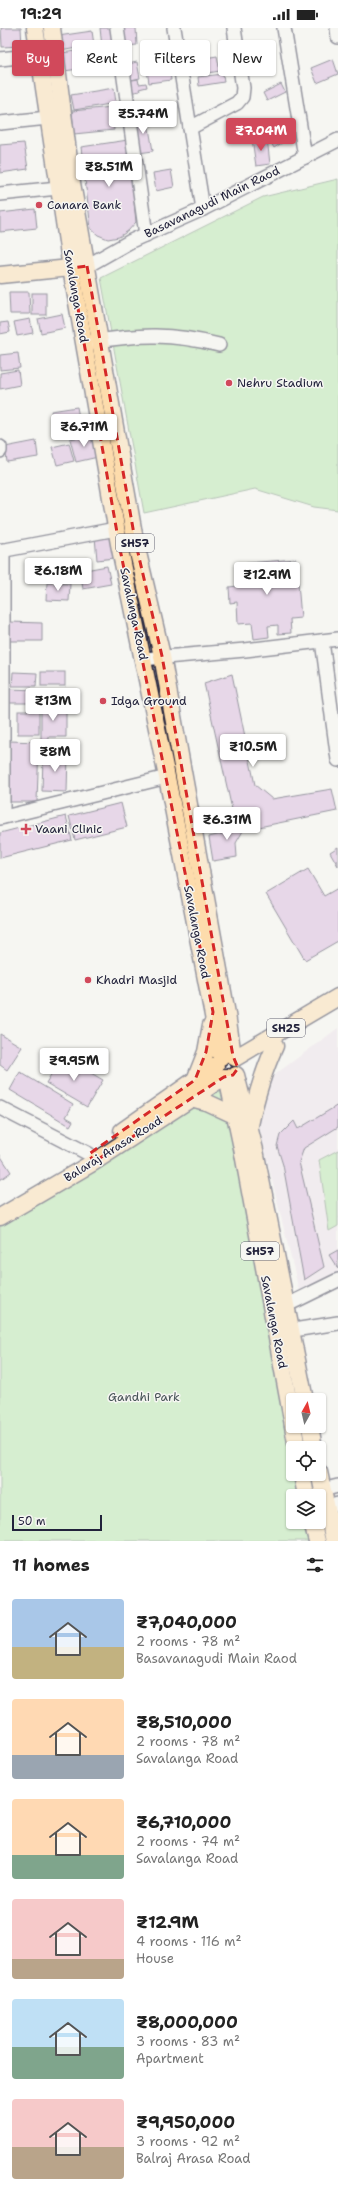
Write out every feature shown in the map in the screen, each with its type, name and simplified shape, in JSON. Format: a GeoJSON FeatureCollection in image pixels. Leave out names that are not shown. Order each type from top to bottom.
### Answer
{"type":"FeatureCollection","features":[{"type":"Feature","properties":{"kind":"main road","name":"Savalanga Road"},"geometry":{"type":"LineString","coordinates":[[35,28],[36,40]]}},
{"type":"Feature","properties":{"kind":"main road","name":"Savalanga Road"},"geometry":{"type":"LineString","coordinates":[[52,28],[72,183],[135,540],[162,656],[227,1014],[228,1067],[234,1115],[279,1309],[292,1330],[304,1393]]}},
{"type":"Feature","properties":{"kind":"main road","name":"Savalanga Road"},"geometry":{"type":"LineString","coordinates":[[41,76],[71,268],[116,529],[167,777],[212,1012],[228,1067],[250,1127],[279,1309],[276,1333],[287,1393]]}},
{"type":"Feature","properties":{"kind":"main road"},"geometry":{"type":"LineString","coordinates":[[0,275],[87,266]]}},
{"type":"Feature","properties":{"kind":"main road","name":"Balaraj Arasa Road"},"geometry":{"type":"LineString","coordinates":[[0,1217],[92,1158],[191,1098],[228,1067],[338,997]]}},
{"type":"Feature","properties":{"kind":"main road","name":"Balaraj Arasa Road"},"geometry":{"type":"LineString","coordinates":[[228,1067],[275,1046],[338,1010]]}},
{"type":"Feature","properties":{"kind":"main road"},"geometry":{"type":"LineString","coordinates":[[195,1080],[208,1044],[212,1012]]}},
{"type":"Feature","properties":{"kind":"main road"},"geometry":{"type":"LineString","coordinates":[[250,1127],[258,1088],[275,1046]]}},
{"type":"Feature","properties":{"kind":"main road"},"geometry":{"type":"LineString","coordinates":[[0,1206],[92,1158],[195,1080],[228,1067]]}},
{"type":"Feature","properties":{"kind":"main road"},"geometry":{"type":"LineString","coordinates":[[191,1098],[206,1102],[234,1115]]}},
{"type":"Feature","properties":{"kind":"main road"},"geometry":{"type":"LineString","coordinates":[[326,1496],[333,1506],[334,1541]]}},
{"type":"Feature","properties":{"kind":"main road"},"geometry":{"type":"LineString","coordinates":[[313,1529],[316,1541]]}},
{"type":"Feature","properties":{"kind":"street"},"geometry":{"type":"LineString","coordinates":[[117,28],[146,235]]}},
{"type":"Feature","properties":{"kind":"street"},"geometry":{"type":"LineString","coordinates":[[174,28],[203,209]]}},
{"type":"Feature","properties":{"kind":"street"},"geometry":{"type":"LineString","coordinates":[[190,128],[237,103],[242,97],[244,88],[234,28]]}},
{"type":"Feature","properties":{"kind":"street"},"geometry":{"type":"LineString","coordinates":[[284,28],[305,157]]}},
{"type":"Feature","properties":{"kind":"street"},"geometry":{"type":"LineString","coordinates":[[337,28],[338,37]]}},
{"type":"Feature","properties":{"kind":"street"},"geometry":{"type":"LineString","coordinates":[[0,59],[12,58]]}},
{"type":"Feature","properties":{"kind":"street"},"geometry":{"type":"LineString","coordinates":[[0,123],[48,118]]}},
{"type":"Feature","properties":{"kind":"street","name":"Basavanagudi Main Raod"},"geometry":{"type":"LineString","coordinates":[[87,266],[131,241],[203,209],[338,140]]}},
{"type":"Feature","properties":{"kind":"street"},"geometry":{"type":"LineString","coordinates":[[0,194],[58,188]]}},
{"type":"Feature","properties":{"kind":"street"},"geometry":{"type":"LineString","coordinates":[[84,343],[138,335],[173,335],[219,346]]}},
{"type":"Feature","properties":{"kind":"street"},"geometry":{"type":"LineString","coordinates":[[116,529],[2,550],[1,817],[167,777]]}},
{"type":"Feature","properties":{"kind":"street"},"geometry":{"type":"LineString","coordinates":[[143,658],[245,650],[338,639]]}},
{"type":"Feature","properties":{"kind":"street"},"geometry":{"type":"LineString","coordinates":[[322,641],[338,760]]}},
{"type":"Feature","properties":{"kind":"street"},"geometry":{"type":"LineString","coordinates":[[0,1108],[92,1158]]}},
{"type":"Feature","properties":{"kind":"street"},"geometry":{"type":"LineString","coordinates":[[279,1309],[338,1280]]}},
{"type":"Feature","properties":{"kind":"street"},"geometry":{"type":"LineString","coordinates":[[276,1333],[338,1323]]}},
{"type":"Feature","properties":{"kind":"street"},"geometry":{"type":"LineString","coordinates":[[326,1489],[338,1486]]}},
{"type":"Feature","properties":{"kind":"highlighted area"},"geometry":{"type":"Polygon","coordinates":[[[87,266],[135,540],[162,656],[233,1056],[238,1068],[233,1075],[224,1077],[94,1162],[89,1154],[195,1080],[206,1052],[213,1012],[119,544],[71,268],[87,266]]]}},
{"type":"Feature","properties":{"kind":"shaded area"},"geometry":{"type":"Polygon","coordinates":[[[338,1028],[338,1274],[300,1295],[258,1122],[262,1084],[338,1028]]]}},
{"type":"Feature","properties":{"kind":"green space","name":"Nehru Stadium"},"geometry":{"type":"Polygon","coordinates":[[[338,179],[338,510],[314,507],[255,489],[144,513],[101,278],[263,197],[338,179]]]}},
{"type":"Feature","properties":{"kind":"green space","name":"Gandhi Park"},"geometry":{"type":"Polygon","coordinates":[[[229,1082],[286,1408],[286,1433],[290,1433],[292,1441],[286,1441],[286,1481],[307,1481],[308,1489],[286,1489],[286,1529],[316,1529],[318,1541],[0,1541],[0,1220],[229,1082]]]}},
{"type":"Feature","properties":{"kind":"green space"},"geometry":{"type":"Polygon","coordinates":[[[338,1150],[338,1226],[329,1231],[319,1160],[338,1150]]]}},
{"type":"Feature","properties":{"kind":"building"},"geometry":{"type":"Polygon","coordinates":[[[1,28],[21,28],[22,40],[12,40],[12,46],[2,47],[1,28]]]}},
{"type":"Feature","properties":{"kind":"building"},"geometry":{"type":"Polygon","coordinates":[[[100,28],[114,28],[115,40],[101,40],[100,28]]]}},
{"type":"Feature","properties":{"kind":"building"},"geometry":{"type":"Polygon","coordinates":[[[123,28],[136,28],[137,45],[132,45],[132,40],[124,40],[123,28]]]}},
{"type":"Feature","properties":{"kind":"building"},"geometry":{"type":"Polygon","coordinates":[[[92,31],[93,40],[72,40],[72,49],[64,50],[64,40],[59,40],[58,36],[92,31]]]}},
{"type":"Feature","properties":{"kind":"building"},"geometry":{"type":"Polygon","coordinates":[[[72,52],[72,70],[64,71],[64,53],[72,52]]]}},
{"type":"Feature","properties":{"kind":"building"},"geometry":{"type":"Polygon","coordinates":[[[217,56],[218,71],[210,73],[210,57],[217,56]]]}},
{"type":"Feature","properties":{"kind":"building"},"geometry":{"type":"Polygon","coordinates":[[[333,59],[338,74],[317,83],[311,68],[333,59]]]}},
{"type":"Feature","properties":{"kind":"building"},"geometry":{"type":"Polygon","coordinates":[[[137,62],[140,78],[131,80],[130,76],[132,76],[132,63],[137,62]]]}},
{"type":"Feature","properties":{"kind":"building"},"geometry":{"type":"Polygon","coordinates":[[[218,75],[218,76],[223,76],[224,82],[199,86],[198,77],[218,75]]]}},
{"type":"Feature","properties":{"kind":"building"},"geometry":{"type":"Polygon","coordinates":[[[148,76],[171,76],[171,80],[149,83],[148,76]]]}},
{"type":"Feature","properties":{"kind":"building"},"geometry":{"type":"Polygon","coordinates":[[[138,79],[139,84],[146,83],[147,87],[139,89],[140,91],[129,93],[127,81],[138,79]]]}},
{"type":"Feature","properties":{"kind":"building"},"geometry":{"type":"Polygon","coordinates":[[[281,84],[285,92],[267,101],[263,93],[281,84]]]}},
{"type":"Feature","properties":{"kind":"building"},"geometry":{"type":"Polygon","coordinates":[[[114,88],[116,103],[74,110],[71,95],[114,88]]]}},
{"type":"Feature","properties":{"kind":"building"},"geometry":{"type":"Polygon","coordinates":[[[112,107],[114,130],[74,134],[72,111],[112,107]]]}},
{"type":"Feature","properties":{"kind":"building"},"geometry":{"type":"Polygon","coordinates":[[[170,115],[171,122],[150,125],[149,118],[170,115]]]}},
{"type":"Feature","properties":{"kind":"building"},"geometry":{"type":"Polygon","coordinates":[[[147,117],[153,151],[139,153],[134,119],[147,117]]]}},
{"type":"Feature","properties":{"kind":"building"},"geometry":{"type":"Polygon","coordinates":[[[286,129],[291,137],[274,148],[269,139],[286,129]]]}},
{"type":"Feature","properties":{"kind":"building"},"geometry":{"type":"Polygon","coordinates":[[[267,138],[270,164],[256,166],[252,139],[267,138]]]}},
{"type":"Feature","properties":{"kind":"building"},"geometry":{"type":"Polygon","coordinates":[[[128,140],[136,222],[128,231],[119,237],[108,239],[98,235],[91,229],[81,147],[128,140]]]}},
{"type":"Feature","properties":{"kind":"building"},"geometry":{"type":"Polygon","coordinates":[[[24,143],[28,169],[0,173],[0,145],[24,143]]]}},
{"type":"Feature","properties":{"kind":"building"},"geometry":{"type":"Polygon","coordinates":[[[171,170],[174,187],[156,191],[153,173],[171,170]]]}},
{"type":"Feature","properties":{"kind":"building"},"geometry":{"type":"Polygon","coordinates":[[[35,209],[37,228],[0,232],[0,213],[35,209]]]}},
{"type":"Feature","properties":{"kind":"building"},"geometry":{"type":"Polygon","coordinates":[[[9,292],[29,292],[30,314],[10,314],[9,292]]]}},
{"type":"Feature","properties":{"kind":"building"},"geometry":{"type":"Polygon","coordinates":[[[32,293],[46,293],[46,315],[32,315],[32,293]]]}},
{"type":"Feature","properties":{"kind":"building"},"geometry":{"type":"Polygon","coordinates":[[[62,314],[65,328],[41,333],[38,319],[62,314]]]}},
{"type":"Feature","properties":{"kind":"building"},"geometry":{"type":"Polygon","coordinates":[[[30,319],[33,333],[17,336],[14,322],[30,319]]]}},
{"type":"Feature","properties":{"kind":"building"},"geometry":{"type":"Polygon","coordinates":[[[8,322],[10,332],[0,334],[0,323],[8,322]]]}},
{"type":"Feature","properties":{"kind":"building"},"geometry":{"type":"Polygon","coordinates":[[[18,353],[20,368],[0,370],[0,355],[18,353]]]}},
{"type":"Feature","properties":{"kind":"building"},"geometry":{"type":"Polygon","coordinates":[[[18,370],[20,385],[0,389],[0,373],[18,370]]]}},
{"type":"Feature","properties":{"kind":"building"},"geometry":{"type":"Polygon","coordinates":[[[77,407],[81,428],[55,433],[51,411],[77,407]]]}},
{"type":"Feature","properties":{"kind":"building"},"geometry":{"type":"Polygon","coordinates":[[[93,434],[98,457],[76,462],[70,439],[93,434]]]}},
{"type":"Feature","properties":{"kind":"building"},"geometry":{"type":"Polygon","coordinates":[[[36,441],[38,457],[7,462],[5,447],[36,441]]]}},
{"type":"Feature","properties":{"kind":"building"},"geometry":{"type":"Polygon","coordinates":[[[69,443],[74,461],[57,465],[52,447],[69,443]]]}},
{"type":"Feature","properties":{"kind":"building"},"geometry":{"type":"Polygon","coordinates":[[[112,535],[115,558],[97,560],[95,537],[112,535]]]}},
{"type":"Feature","properties":{"kind":"building"},"geometry":{"type":"Polygon","coordinates":[[[296,559],[301,618],[290,619],[291,633],[278,634],[278,625],[268,626],[269,637],[254,639],[252,623],[238,624],[237,602],[230,603],[229,587],[238,586],[236,564],[296,559]]]}},
{"type":"Feature","properties":{"kind":"building"},"geometry":{"type":"Polygon","coordinates":[[[107,566],[111,584],[83,589],[80,571],[107,566]]]}},
{"type":"Feature","properties":{"kind":"building"},"geometry":{"type":"Polygon","coordinates":[[[47,583],[70,584],[69,601],[46,600],[47,583]]]}},
{"type":"Feature","properties":{"kind":"building"},"geometry":{"type":"Polygon","coordinates":[[[10,622],[42,623],[42,641],[10,641],[10,622]]]}},
{"type":"Feature","properties":{"kind":"building"},"geometry":{"type":"Polygon","coordinates":[[[13,672],[37,673],[36,686],[12,686],[13,672]]]}},
{"type":"Feature","properties":{"kind":"building"},"geometry":{"type":"Polygon","coordinates":[[[41,672],[65,672],[65,686],[41,686],[41,672]]]}},
{"type":"Feature","properties":{"kind":"building"},"geometry":{"type":"Polygon","coordinates":[[[232,674],[255,785],[272,799],[332,789],[337,811],[254,828],[233,814],[204,683],[232,674]]]}},
{"type":"Feature","properties":{"kind":"building"},"geometry":{"type":"Polygon","coordinates":[[[9,689],[36,690],[35,703],[9,703],[9,689]]]}},
{"type":"Feature","properties":{"kind":"building"},"geometry":{"type":"Polygon","coordinates":[[[41,704],[66,704],[66,737],[48,737],[48,745],[41,745],[41,704]]]}},
{"type":"Feature","properties":{"kind":"building"},"geometry":{"type":"Polygon","coordinates":[[[18,711],[39,711],[39,734],[18,734],[18,711]]]}},
{"type":"Feature","properties":{"kind":"building"},"geometry":{"type":"Polygon","coordinates":[[[9,741],[39,742],[37,802],[7,802],[9,741]]]}},
{"type":"Feature","properties":{"kind":"building"},"geometry":{"type":"Polygon","coordinates":[[[55,754],[68,754],[67,792],[42,791],[43,756],[55,757],[55,754]]]}},
{"type":"Feature","properties":{"kind":"building"},"geometry":{"type":"Polygon","coordinates":[[[121,803],[127,827],[75,840],[69,816],[121,803]]]}},
{"type":"Feature","properties":{"kind":"building"},"geometry":{"type":"Polygon","coordinates":[[[66,816],[72,840],[0,858],[0,833],[66,816]]]}},
{"type":"Feature","properties":{"kind":"building"},"geometry":{"type":"Polygon","coordinates":[[[236,816],[247,824],[236,843],[237,857],[213,861],[209,837],[225,833],[236,816]]]}},
{"type":"Feature","properties":{"kind":"building"},"geometry":{"type":"Polygon","coordinates":[[[338,847],[338,866],[330,852],[338,847]]]}},
{"type":"Feature","properties":{"kind":"building"},"geometry":{"type":"Polygon","coordinates":[[[308,869],[324,896],[338,888],[338,941],[305,960],[266,894],[308,869]]]}},
{"type":"Feature","properties":{"kind":"building"},"geometry":{"type":"Polygon","coordinates":[[[0,1034],[22,1047],[7,1070],[0,1065],[0,1034]]]}},
{"type":"Feature","properties":{"kind":"building"},"geometry":{"type":"Polygon","coordinates":[[[62,1056],[103,1080],[87,1107],[46,1083],[62,1056]]]}},
{"type":"Feature","properties":{"kind":"building"},"geometry":{"type":"Polygon","coordinates":[[[20,1072],[73,1104],[66,1117],[73,1121],[70,1126],[10,1090],[20,1072]]]}},
{"type":"Feature","properties":{"kind":"building"},"geometry":{"type":"Polygon","coordinates":[[[338,1105],[338,1127],[304,1148],[299,1162],[324,1267],[304,1280],[283,1165],[277,1146],[280,1135],[294,1121],[298,1129],[338,1105]]]}},
{"type":"Feature","properties":{"kind":"building"},"geometry":{"type":"Polygon","coordinates":[[[0,1155],[11,1172],[0,1180],[0,1155]]]}},
{"type":"Feature","properties":{"kind":"building"},"geometry":{"type":"Polygon","coordinates":[[[338,1250],[338,1269],[329,1255],[338,1250]]]}},
{"type":"Feature","properties":{"kind":"place","name":"Canara Bank"},"geometry":{"type":"Point","coordinates":[39,205]}},
{"type":"Feature","properties":{"kind":"place","name":"Nehru Stadium"},"geometry":{"type":"Point","coordinates":[229,383]}},
{"type":"Feature","properties":{"kind":"place","name":"Idga Ground"},"geometry":{"type":"Point","coordinates":[103,701]}},
{"type":"Feature","properties":{"kind":"place","name":"Vaani Clinic"},"geometry":{"type":"Point","coordinates":[26,829]}},
{"type":"Feature","properties":{"kind":"place","name":"Khadri Masjid"},"geometry":{"type":"Point","coordinates":[88,980]}}]}
